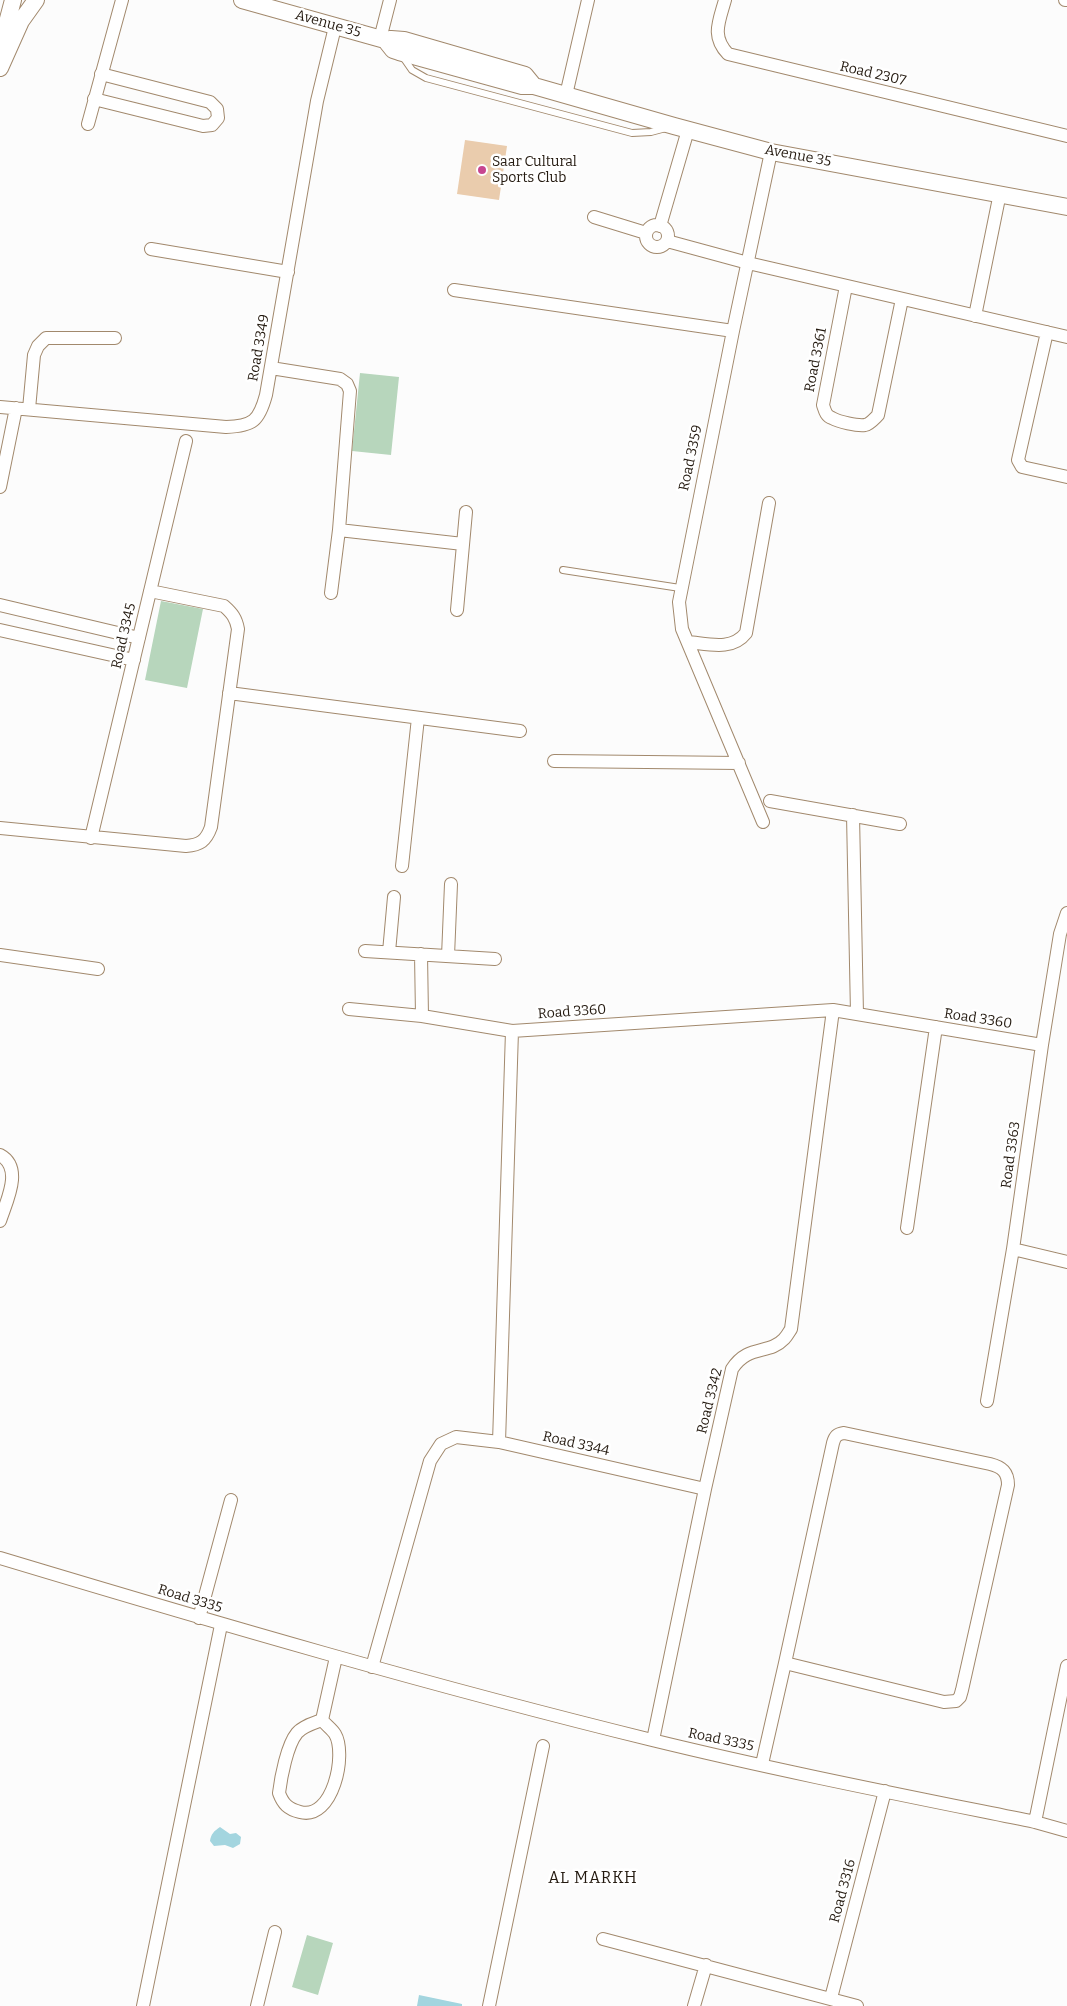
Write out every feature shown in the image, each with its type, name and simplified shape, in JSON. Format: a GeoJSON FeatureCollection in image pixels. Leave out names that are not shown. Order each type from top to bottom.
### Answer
{"type":"FeatureCollection","features":[{"type":"Feature","properties":{"kind":"street"},"geometry":{"type":"LineString","coordinates":[[0,49],[14,0]]}},
{"type":"Feature","properties":{"kind":"street"},"geometry":{"type":"LineString","coordinates":[[0,68],[21,21],[36,0]]}},
{"type":"Feature","properties":{"kind":"street"},"geometry":{"type":"LineString","coordinates":[[88,124],[122,0]]}},
{"type":"Feature","properties":{"kind":"street","name":"Avenue 35"},"geometry":{"type":"LineString","coordinates":[[242,0],[382,39],[404,40],[525,75],[534,86]]}},
{"type":"Feature","properties":{"kind":"street"},"geometry":{"type":"LineString","coordinates":[[382,39],[390,0]]}},
{"type":"Feature","properties":{"kind":"street"},"geometry":{"type":"LineString","coordinates":[[566,94],[588,0]]}},
{"type":"Feature","properties":{"kind":"street","name":"Road 2307"},"geometry":{"type":"LineString","coordinates":[[724,0],[717,34],[720,45],[728,54],[1067,136]]}},
{"type":"Feature","properties":{"kind":"street","name":"Road 3349"},"geometry":{"type":"LineString","coordinates":[[0,407],[226,427],[242,427],[255,420],[262,412],[271,368],[317,101],[335,26]]}},
{"type":"Feature","properties":{"kind":"street","name":"Avenue 35"},"geometry":{"type":"LineString","coordinates":[[382,39],[393,50],[399,52],[522,86],[534,86],[566,94],[771,152],[1000,193],[1067,207]]}},
{"type":"Feature","properties":{"kind":"street"},"geometry":{"type":"LineString","coordinates":[[94,99],[203,126],[212,125],[218,118],[217,108],[210,102],[101,74]]}},
{"type":"Feature","properties":{"kind":"street"},"geometry":{"type":"LineString","coordinates":[[660,226],[681,128]]}},
{"type":"Feature","properties":{"kind":"street","name":"Road 3359"},"geometry":{"type":"LineString","coordinates":[[762,822],[682,629],[679,616],[680,588],[771,152]]}},
{"type":"Feature","properties":{"kind":"street"},"geometry":{"type":"LineString","coordinates":[[975,316],[1000,193]]}},
{"type":"Feature","properties":{"kind":"street"},"geometry":{"type":"LineString","coordinates":[[594,217],[646,234]]}},
{"type":"Feature","properties":{"kind":"street"},"geometry":{"type":"LineString","coordinates":[[660,226],[666,230],[667,241],[660,247],[655,247],[648,242],[646,234],[651,227],[660,226]]}},
{"type":"Feature","properties":{"kind":"street"},"geometry":{"type":"LineString","coordinates":[[667,241],[748,263],[1067,337]]}},
{"type":"Feature","properties":{"kind":"street"},"geometry":{"type":"LineString","coordinates":[[151,249],[288,272]]}},
{"type":"Feature","properties":{"kind":"street","name":"Road 3361"},"geometry":{"type":"LineString","coordinates":[[846,286],[823,405],[826,413],[832,418],[840,420],[865,425],[878,415],[902,299]]}},
{"type":"Feature","properties":{"kind":"street"},"geometry":{"type":"LineString","coordinates":[[454,290],[733,331]]}},
{"type":"Feature","properties":{"kind":"street"},"geometry":{"type":"LineString","coordinates":[[1047,332],[1018,460],[1022,466],[1067,477]]}},
{"type":"Feature","properties":{"kind":"street"},"geometry":{"type":"LineString","coordinates":[[0,487],[23,409],[34,355],[38,346],[46,338],[115,338]]}},
{"type":"Feature","properties":{"kind":"street"},"geometry":{"type":"LineString","coordinates":[[271,368],[340,379],[347,384],[350,391],[339,530],[331,593]]}},
{"type":"Feature","properties":{"kind":"street","name":"Road 3345"},"geometry":{"type":"LineString","coordinates":[[91,838],[186,441]]}},
{"type":"Feature","properties":{"kind":"street"},"geometry":{"type":"LineString","coordinates":[[688,642],[731,645],[740,641],[746,633],[769,503]]}},
{"type":"Feature","properties":{"kind":"street"},"geometry":{"type":"LineString","coordinates":[[457,610],[466,512]]}},
{"type":"Feature","properties":{"kind":"street"},"geometry":{"type":"LineString","coordinates":[[339,530],[463,544]]}},
{"type":"Feature","properties":{"kind":"street"},"geometry":{"type":"LineString","coordinates":[[0,828],[186,846],[198,845],[207,838],[211,828],[238,629],[236,620],[224,606],[150,591]]}},
{"type":"Feature","properties":{"kind":"street"},"geometry":{"type":"LineString","coordinates":[[0,605],[139,638]]}},
{"type":"Feature","properties":{"kind":"street"},"geometry":{"type":"LineString","coordinates":[[0,630],[134,660]]}},
{"type":"Feature","properties":{"kind":"street"},"geometry":{"type":"LineString","coordinates":[[229,693],[520,731]]}},
{"type":"Feature","properties":{"kind":"street"},"geometry":{"type":"LineString","coordinates":[[402,866],[418,718]]}},
{"type":"Feature","properties":{"kind":"street"},"geometry":{"type":"LineString","coordinates":[[554,761],[739,763]]}},
{"type":"Feature","properties":{"kind":"street"},"geometry":{"type":"LineString","coordinates":[[770,801],[900,824]]}},
{"type":"Feature","properties":{"kind":"street"},"geometry":{"type":"LineString","coordinates":[[853,815],[857,1014]]}},
{"type":"Feature","properties":{"kind":"street"},"geometry":{"type":"LineString","coordinates":[[448,956],[451,884]]}},
{"type":"Feature","properties":{"kind":"street"},"geometry":{"type":"LineString","coordinates":[[390,952],[394,897]]}},
{"type":"Feature","properties":{"kind":"street","name":"Road 3363"},"geometry":{"type":"LineString","coordinates":[[987,1401],[1013,1249],[1042,1044],[1060,934],[1067,912]]}},
{"type":"Feature","properties":{"kind":"street"},"geometry":{"type":"LineString","coordinates":[[365,951],[495,959]]}},
{"type":"Feature","properties":{"kind":"street"},"geometry":{"type":"LineString","coordinates":[[420,954],[422,1016]]}},
{"type":"Feature","properties":{"kind":"street"},"geometry":{"type":"LineString","coordinates":[[0,955],[98,969]]}},
{"type":"Feature","properties":{"kind":"street","name":"Road 3360"},"geometry":{"type":"LineString","coordinates":[[349,1009],[422,1016],[512,1031],[833,1010],[1042,1044]]}},
{"type":"Feature","properties":{"kind":"street","name":"Road 3342"},"geometry":{"type":"LineString","coordinates":[[653,1740],[732,1368],[738,1359],[747,1353],[771,1347],[783,1340],[791,1329],[833,1010]]}},
{"type":"Feature","properties":{"kind":"street"},"geometry":{"type":"LineString","coordinates":[[907,1228],[936,1027]]}},
{"type":"Feature","properties":{"kind":"street"},"geometry":{"type":"LineString","coordinates":[[499,1442],[512,1031]]}},
{"type":"Feature","properties":{"kind":"street"},"geometry":{"type":"LineString","coordinates":[[0,1155],[9,1163],[13,1179],[0,1221]]}},
{"type":"Feature","properties":{"kind":"street"},"geometry":{"type":"LineString","coordinates":[[1013,1249],[1067,1262]]}},
{"type":"Feature","properties":{"kind":"street"},"geometry":{"type":"LineString","coordinates":[[762,1764],[834,1438],[838,1434],[850,1434],[990,1464],[1004,1470],[1008,1477],[1008,1485],[962,1690],[960,1697],[956,1701],[944,1702],[785,1663]]}},
{"type":"Feature","properties":{"kind":"street","name":"Road 3344"},"geometry":{"type":"LineString","coordinates":[[372,1667],[430,1461],[441,1444],[456,1437],[499,1442],[705,1489]]}},
{"type":"Feature","properties":{"kind":"street"},"geometry":{"type":"LineString","coordinates":[[199,1618],[231,1500]]}},
{"type":"Feature","properties":{"kind":"street","name":"Road 3335"},"geometry":{"type":"LineString","coordinates":[[0,1558],[336,1657],[653,1740],[1035,1822],[1067,1831]]}},
{"type":"Feature","properties":{"kind":"street"},"geometry":{"type":"LineString","coordinates":[[143,2006],[221,1624]]}},
{"type":"Feature","properties":{"kind":"street"},"geometry":{"type":"LineString","coordinates":[[322,1720],[336,1657]]}},
{"type":"Feature","properties":{"kind":"street"},"geometry":{"type":"LineString","coordinates":[[1035,1822],[1067,1666]]}},
{"type":"Feature","properties":{"kind":"street"},"geometry":{"type":"LineString","coordinates":[[322,1720],[336,1735],[339,1748],[337,1775],[330,1798],[319,1810],[306,1814],[290,1810],[282,1800],[279,1792],[292,1743],[298,1732],[322,1720]]}},
{"type":"Feature","properties":{"kind":"street"},"geometry":{"type":"LineString","coordinates":[[489,2006],[544,1746]]}},
{"type":"Feature","properties":{"kind":"street","name":"Road 3316"},"geometry":{"type":"LineString","coordinates":[[831,1998],[885,1791]]}},
{"type":"Feature","properties":{"kind":"street"},"geometry":{"type":"LineString","coordinates":[[257,2006],[275,1932]]}},
{"type":"Feature","properties":{"kind":"street"},"geometry":{"type":"LineString","coordinates":[[603,1939],[856,2006]]}},
{"type":"Feature","properties":{"kind":"street"},"geometry":{"type":"LineString","coordinates":[[694,2006],[706,1965]]}},
{"type":"Feature","properties":{"kind":"lane"},"geometry":{"type":"LineString","coordinates":[[399,52],[412,70],[426,78],[632,133],[681,128]]}},
{"type":"Feature","properties":{"kind":"lane"},"geometry":{"type":"LineString","coordinates":[[563,570],[680,588]]}},
{"type":"Feature","properties":{"kind":"green space"},"geometry":{"type":"Polygon","coordinates":[[[360,373],[399,377],[391,455],[352,451],[360,373]]]}},
{"type":"Feature","properties":{"kind":"green space"},"geometry":{"type":"Polygon","coordinates":[[[161,601],[203,609],[187,688],[145,680],[161,601]]]}},
{"type":"Feature","properties":{"kind":"green space"},"geometry":{"type":"Polygon","coordinates":[[[307,1935],[333,1943],[318,1995],[292,1987],[307,1935]]]}},
{"type":"Feature","properties":{"kind":"water"},"geometry":{"type":"Polygon","coordinates":[[[220,1827],[230,1834],[236,1833],[241,1837],[240,1844],[233,1848],[225,1845],[214,1846],[210,1841],[211,1836],[220,1827]]]}},
{"type":"Feature","properties":{"kind":"water"},"geometry":{"type":"Polygon","coordinates":[[[419,1995],[462,2004],[462,2006],[417,2006],[419,1995]]]}},
{"type":"Feature","properties":{"kind":"building","name":"Saar Cultural Sports Club"},"geometry":{"type":"Polygon","coordinates":[[[465,140],[507,146],[499,200],[457,194],[465,140]]]}},
{"type":"Feature","properties":{"kind":"place","name":"Saar Cultural Sports Club"},"geometry":{"type":"Point","coordinates":[482,170]}},
{"type":"Feature","properties":{"kind":"district","name":"AL MARKH"},"geometry":{"type":"Point","coordinates":[593,1879]}}]}
